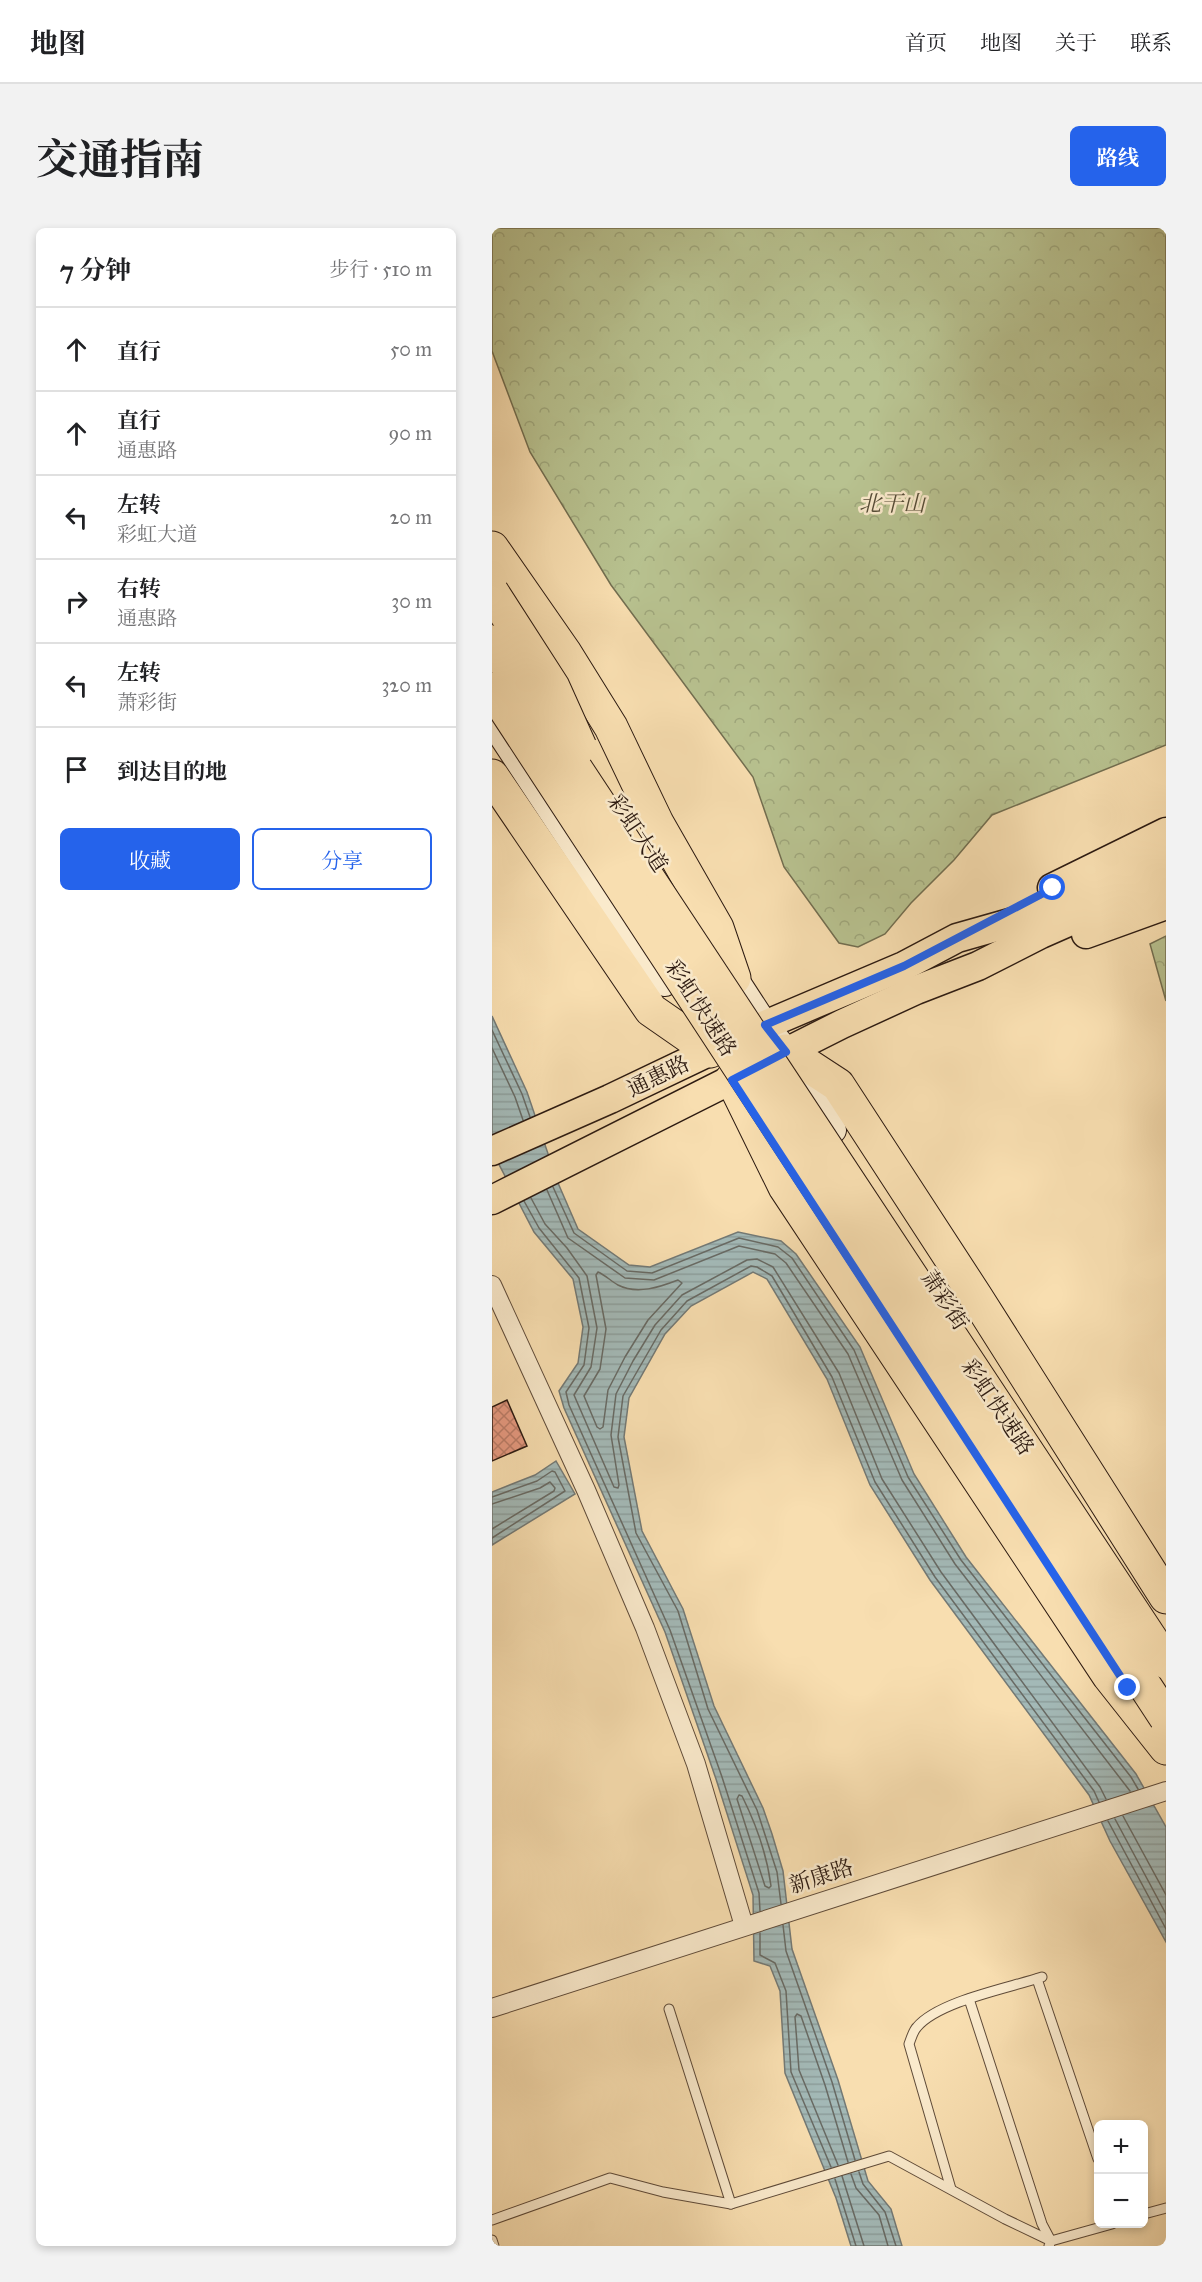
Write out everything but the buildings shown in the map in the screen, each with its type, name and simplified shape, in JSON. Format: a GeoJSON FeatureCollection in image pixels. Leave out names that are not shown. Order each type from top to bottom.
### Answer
{"type":"FeatureCollection","features":[{"type":"Feature","properties":{"kind":"highway"},"geometry":{"type":"LineString","coordinates":[[492,548],[565,653],[611,727],[657,823],[717,928],[734,978]]}},
{"type":"Feature","properties":{"kind":"highway"},"geometry":{"type":"LineString","coordinates":[[492,592],[553,687],[618,833]]}},
{"type":"Feature","properties":{"kind":"highway","name":"彩虹快速路"},"geometry":{"type":"LineString","coordinates":[[492,642],[1166,1662]]}},
{"type":"Feature","properties":{"kind":"highway","name":"彩虹快速路"},"geometry":{"type":"LineString","coordinates":[[492,689],[1166,1718]]}},
{"type":"Feature","properties":{"kind":"highway"},"geometry":{"type":"LineString","coordinates":[[492,712],[556,786]]}},
{"type":"Feature","properties":{"kind":"highway"},"geometry":{"type":"LineString","coordinates":[[492,776],[651,1010],[710,1051]]}},
{"type":"Feature","properties":{"kind":"highway"},"geometry":{"type":"LineString","coordinates":[[786,1052],[838,1085],[1028,1377],[1166,1597]]}},
{"type":"Feature","properties":{"kind":"highway"},"geometry":{"type":"LineString","coordinates":[[732,1080],[785,1187],[1108,1676],[1166,1746]]}},
{"type":"Feature","properties":{"kind":"main road","name":"彩虹大道"},"geometry":{"type":"LineString","coordinates":[[492,613],[765,1025],[786,1052]]}},
{"type":"Feature","properties":{"kind":"main road"},"geometry":{"type":"LineString","coordinates":[[492,721],[710,1051],[732,1080],[1166,1746]]}},
{"type":"Feature","properties":{"kind":"main road"},"geometry":{"type":"LineString","coordinates":[[957,938],[1166,832]]}},
{"type":"Feature","properties":{"kind":"main road","name":"通惠路"},"geometry":{"type":"LineString","coordinates":[[519,1139],[765,1025],[904,966],[957,938],[1038,915],[1166,856]]}},
{"type":"Feature","properties":{"kind":"main road","name":"通惠路"},"geometry":{"type":"LineString","coordinates":[[548,1170],[916,990],[978,966],[1041,934],[1166,879]]}},
{"type":"Feature","properties":{"kind":"main road"},"geometry":{"type":"LineString","coordinates":[[978,966],[1051,945],[1166,905]]}},
{"type":"Feature","properties":{"kind":"main road","name":"萧彩街"},"geometry":{"type":"LineString","coordinates":[[786,1052],[821,1112],[1166,1636]]}},
{"type":"Feature","properties":{"kind":"main road"},"geometry":{"type":"LineString","coordinates":[[492,1151],[519,1139]]}},
{"type":"Feature","properties":{"kind":"main road"},"geometry":{"type":"LineString","coordinates":[[492,1160],[519,1139]]}},
{"type":"Feature","properties":{"kind":"main road"},"geometry":{"type":"LineString","coordinates":[[492,1189],[548,1170]]}},
{"type":"Feature","properties":{"kind":"main road"},"geometry":{"type":"LineString","coordinates":[[492,1200],[548,1170]]}},
{"type":"Feature","properties":{"kind":"street"},"geometry":{"type":"LineString","coordinates":[[492,1285],[586,1490],[645,1628],[696,1764],[744,1926]]}},
{"type":"Feature","properties":{"kind":"street","name":"新康路"},"geometry":{"type":"LineString","coordinates":[[492,2008],[1166,1791]]}},
{"type":"Feature","properties":{"kind":"lane"},"geometry":{"type":"LineString","coordinates":[[951,2189],[909,2044],[916,2028],[934,2014],[969,2000],[1040,1978],[1094,2147]]}},
{"type":"Feature","properties":{"kind":"lane"},"geometry":{"type":"LineString","coordinates":[[969,2000],[1038,2214],[1050,2244]]}},
{"type":"Feature","properties":{"kind":"lane"},"geometry":{"type":"LineString","coordinates":[[669,2009],[731,2204]]}},
{"type":"Feature","properties":{"kind":"lane"},"geometry":{"type":"LineString","coordinates":[[492,2220],[610,2178],[663,2192],[731,2204],[889,2157],[1050,2244],[1097,2228]]}},
{"type":"Feature","properties":{"kind":"lane"},"geometry":{"type":"LineString","coordinates":[[1148,2213],[1166,2208]]}},
{"type":"Feature","properties":{"kind":"lane"},"geometry":{"type":"LineString","coordinates":[[492,2240],[494,2246]]}},
{"type":"Feature","properties":{"kind":"green space","name":"北干山"},"geometry":{"type":"Polygon","coordinates":[[[492,228],[1166,228],[1166,745],[992,815],[954,860],[911,903],[885,934],[858,947],[839,943],[784,867],[753,777],[611,585],[530,452],[492,351],[492,228]]]}},
{"type":"Feature","properties":{"kind":"green space"},"geometry":{"type":"Polygon","coordinates":[[[1166,936],[1166,1001],[1150,944],[1166,936]]]}},
{"type":"Feature","properties":{"kind":"water"},"geometry":{"type":"Polygon","coordinates":[[[492,1016],[527,1092],[558,1183],[578,1229],[629,1265],[650,1267],[738,1232],[781,1241],[796,1254],[860,1347],[914,1474],[966,1557],[1136,1774],[1166,1827],[1166,1942],[1110,1841],[1089,1795],[930,1580],[870,1485],[827,1379],[767,1279],[753,1272],[691,1306],[665,1334],[629,1398],[624,1437],[642,1531],[683,1609],[714,1706],[763,1808],[783,1871],[792,1949],[838,2080],[868,2181],[891,2209],[902,2246],[851,2246],[836,2198],[785,2073],[780,1991],[770,1966],[754,1961],[753,1895],[716,1779],[665,1632],[564,1408],[559,1391],[578,1363],[583,1327],[573,1279],[534,1232],[492,1151],[492,1016]]]}},
{"type":"Feature","properties":{"kind":"water"},"geometry":{"type":"Polygon","coordinates":[[[556,1461],[575,1494],[492,1545],[492,1492],[535,1475],[556,1461]]]}},
{"type":"Feature","properties":{"kind":"route"},"geometry":{"type":"LineString","coordinates":[[1053,888],[904,966],[765,1025],[786,1052],[732,1080],[1128,1688]]}}]}
